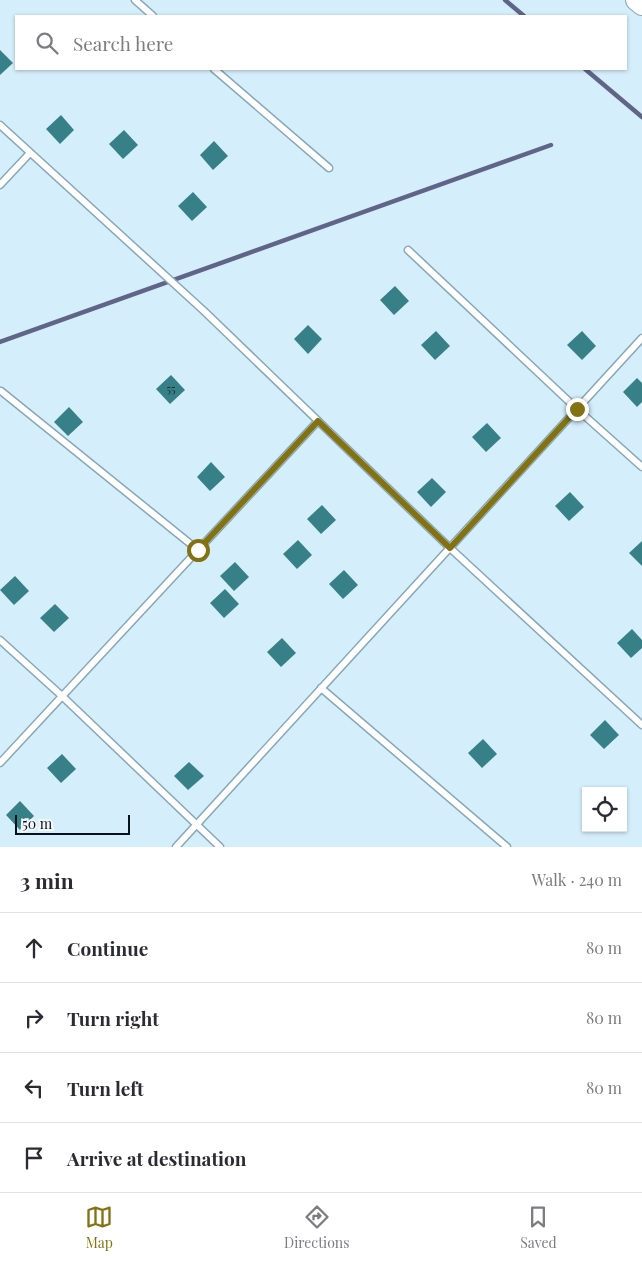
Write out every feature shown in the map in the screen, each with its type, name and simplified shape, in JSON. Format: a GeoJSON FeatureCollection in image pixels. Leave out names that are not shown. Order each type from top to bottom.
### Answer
{"type":"FeatureCollection","features":[{"type":"Feature","properties":{"kind":"main road"},"geometry":{"type":"LineString","coordinates":[[636,0],[642,5]]}},
{"type":"Feature","properties":{"kind":"lane"},"geometry":{"type":"LineString","coordinates":[[134,0],[152,15]]}},
{"type":"Feature","properties":{"kind":"lane"},"geometry":{"type":"LineString","coordinates":[[215,70],[329,168]]}},
{"type":"Feature","properties":{"kind":"lane"},"geometry":{"type":"LineString","coordinates":[[0,125],[204,312],[450,548],[642,725]]}},
{"type":"Feature","properties":{"kind":"lane"},"geometry":{"type":"LineString","coordinates":[[0,185],[30,153]]}},
{"type":"Feature","properties":{"kind":"lane"},"geometry":{"type":"LineString","coordinates":[[408,250],[577,409],[642,467]]}},
{"type":"Feature","properties":{"kind":"lane"},"geometry":{"type":"LineString","coordinates":[[176,847],[642,338]]}},
{"type":"Feature","properties":{"kind":"lane"},"geometry":{"type":"LineString","coordinates":[[1,391],[198,550]]}},
{"type":"Feature","properties":{"kind":"lane"},"geometry":{"type":"LineString","coordinates":[[0,763],[318,421]]}},
{"type":"Feature","properties":{"kind":"lane"},"geometry":{"type":"LineString","coordinates":[[0,640],[62,696],[220,847]]}},
{"type":"Feature","properties":{"kind":"lane"},"geometry":{"type":"LineString","coordinates":[[321,688],[507,847]]}},
{"type":"Feature","properties":{"kind":"building"},"geometry":{"type":"Polygon","coordinates":[[[0,50],[13,63],[0,75],[0,50]]]}},
{"type":"Feature","properties":{"kind":"building"},"geometry":{"type":"Polygon","coordinates":[[[61,115],[74,130],[60,144],[46,129],[61,115]]]}},
{"type":"Feature","properties":{"kind":"building"},"geometry":{"type":"Polygon","coordinates":[[[124,130],[138,145],[123,159],[109,144],[124,130]]]}},
{"type":"Feature","properties":{"kind":"building"},"geometry":{"type":"Polygon","coordinates":[[[214,141],[228,156],[213,170],[200,155],[214,141]]]}},
{"type":"Feature","properties":{"kind":"building"},"geometry":{"type":"Polygon","coordinates":[[[193,192],[207,207],[192,221],[178,206],[193,192]]]}},
{"type":"Feature","properties":{"kind":"building"},"geometry":{"type":"Polygon","coordinates":[[[395,286],[409,301],[394,315],[380,300],[395,286]]]}},
{"type":"Feature","properties":{"kind":"building"},"geometry":{"type":"Polygon","coordinates":[[[308,325],[322,339],[308,354],[294,339],[308,325]]]}},
{"type":"Feature","properties":{"kind":"building"},"geometry":{"type":"Polygon","coordinates":[[[436,331],[450,346],[435,360],[421,345],[436,331]]]}},
{"type":"Feature","properties":{"kind":"building"},"geometry":{"type":"Polygon","coordinates":[[[582,331],[596,346],[582,360],[567,345],[582,331]]]}},
{"type":"Feature","properties":{"kind":"building"},"geometry":{"type":"Polygon","coordinates":[[[171,375],[185,390],[170,404],[156,389],[171,375]]]}},
{"type":"Feature","properties":{"kind":"building"},"geometry":{"type":"Polygon","coordinates":[[[637,378],[642,383],[642,402],[637,407],[623,392],[637,378]]]}},
{"type":"Feature","properties":{"kind":"building"},"geometry":{"type":"Polygon","coordinates":[[[69,407],[83,422],[68,436],[54,422],[69,407]]]}},
{"type":"Feature","properties":{"kind":"building"},"geometry":{"type":"Polygon","coordinates":[[[487,423],[501,438],[486,452],[472,437],[487,423]]]}},
{"type":"Feature","properties":{"kind":"building"},"geometry":{"type":"Polygon","coordinates":[[[211,462],[225,477],[210,491],[197,477],[211,462]]]}},
{"type":"Feature","properties":{"kind":"building"},"geometry":{"type":"Polygon","coordinates":[[[432,478],[446,492],[431,507],[417,492],[432,478]]]}},
{"type":"Feature","properties":{"kind":"building"},"geometry":{"type":"Polygon","coordinates":[[[570,492],[584,507],[569,521],[555,506],[570,492]]]}},
{"type":"Feature","properties":{"kind":"building"},"geometry":{"type":"Polygon","coordinates":[[[322,505],[336,520],[321,534],[307,519],[322,505]]]}},
{"type":"Feature","properties":{"kind":"building"},"geometry":{"type":"Polygon","coordinates":[[[298,540],[312,555],[297,569],[283,554],[298,540]]]}},
{"type":"Feature","properties":{"kind":"building"},"geometry":{"type":"Polygon","coordinates":[[[642,541],[642,566],[629,553],[642,541]]]}},
{"type":"Feature","properties":{"kind":"building"},"geometry":{"type":"Polygon","coordinates":[[[235,562],[249,577],[234,591],[220,576],[235,562]]]}},
{"type":"Feature","properties":{"kind":"building"},"geometry":{"type":"Polygon","coordinates":[[[344,570],[358,585],[343,599],[329,584],[344,570]]]}},
{"type":"Feature","properties":{"kind":"building"},"geometry":{"type":"Polygon","coordinates":[[[15,576],[29,591],[14,605],[0,590],[15,576]]]}},
{"type":"Feature","properties":{"kind":"building"},"geometry":{"type":"Polygon","coordinates":[[[225,589],[239,604],[224,618],[210,603],[225,589]]]}},
{"type":"Feature","properties":{"kind":"building"},"geometry":{"type":"Polygon","coordinates":[[[55,604],[69,618],[54,632],[40,618],[55,604]]]}},
{"type":"Feature","properties":{"kind":"building"},"geometry":{"type":"Polygon","coordinates":[[[632,629],[642,640],[642,648],[631,658],[617,643],[632,629]]]}},
{"type":"Feature","properties":{"kind":"building"},"geometry":{"type":"Polygon","coordinates":[[[282,638],[296,653],[281,667],[267,652],[282,638]]]}},
{"type":"Feature","properties":{"kind":"building"},"geometry":{"type":"Polygon","coordinates":[[[605,720],[619,735],[604,749],[590,735],[605,720]]]}},
{"type":"Feature","properties":{"kind":"building"},"geometry":{"type":"Polygon","coordinates":[[[483,739],[497,754],[482,768],[468,753],[483,739]]]}},
{"type":"Feature","properties":{"kind":"building"},"geometry":{"type":"Polygon","coordinates":[[[62,754],[76,769],[61,783],[47,768],[62,754]]]}},
{"type":"Feature","properties":{"kind":"building"},"geometry":{"type":"Polygon","coordinates":[[[189,762],[204,776],[188,790],[174,776],[189,762]]]}},
{"type":"Feature","properties":{"kind":"building"},"geometry":{"type":"Polygon","coordinates":[[[20,801],[34,816],[20,830],[6,815],[20,801]]]}},
{"type":"Feature","properties":{"kind":"waterway"},"geometry":{"type":"LineString","coordinates":[[505,0],[523,15]]}},
{"type":"Feature","properties":{"kind":"waterway"},"geometry":{"type":"LineString","coordinates":[[586,70],[642,117]]}},
{"type":"Feature","properties":{"kind":"waterway"},"geometry":{"type":"LineString","coordinates":[[0,342],[551,145]]}},
{"type":"Feature","properties":{"kind":"route"},"geometry":{"type":"LineString","coordinates":[[198,550],[318,421],[450,548],[577,409]]}}]}
